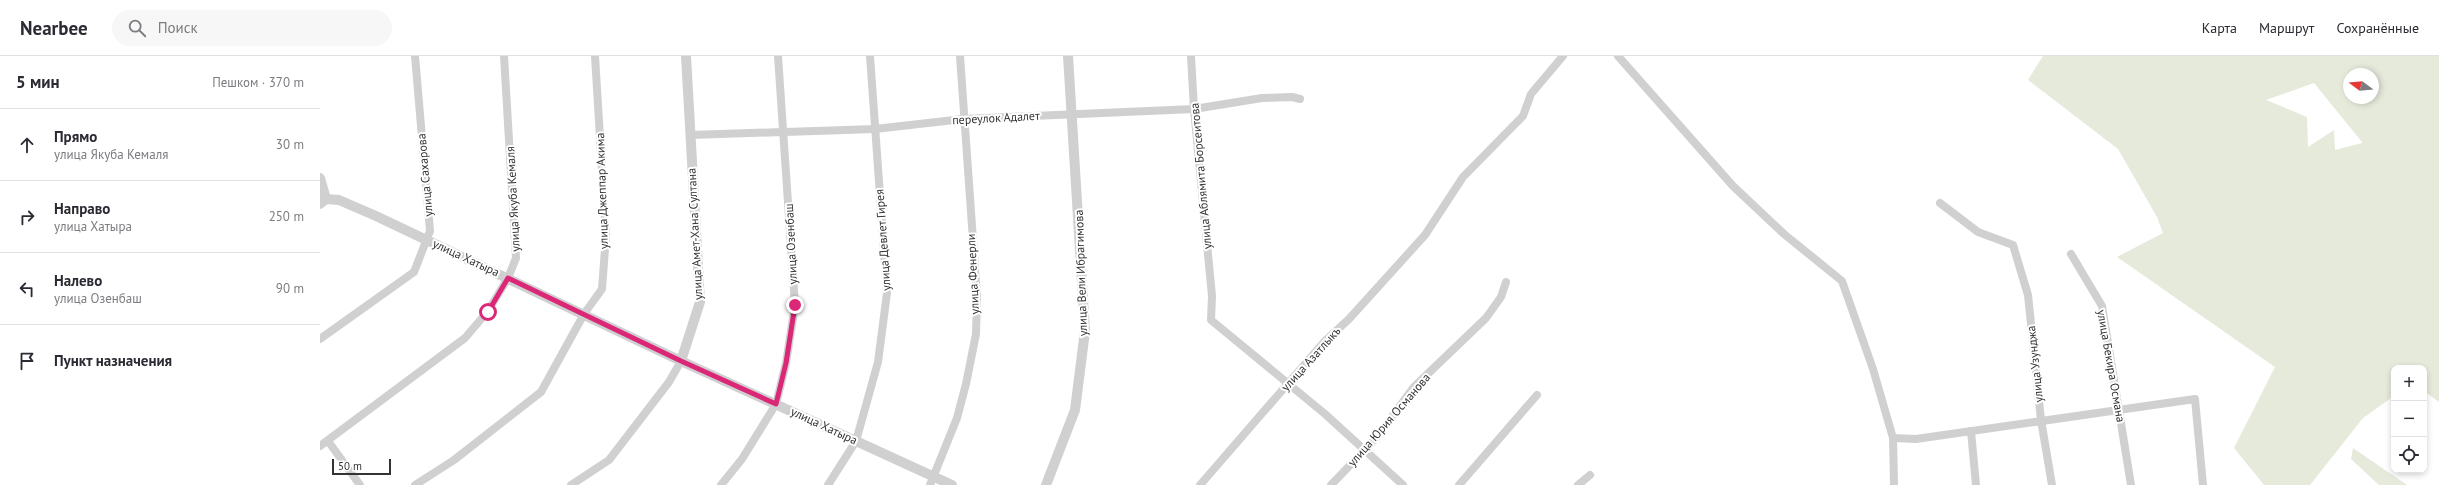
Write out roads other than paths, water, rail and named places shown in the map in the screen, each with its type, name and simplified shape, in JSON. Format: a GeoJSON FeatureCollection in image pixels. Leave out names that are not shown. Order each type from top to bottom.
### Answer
{"type":"FeatureCollection","features":[{"type":"Feature","properties":{"kind":"street","name":"улица Сахарова"},"geometry":{"type":"LineString","coordinates":[[320,338],[414,272],[427,240],[430,230],[415,56]]}},
{"type":"Feature","properties":{"kind":"street","name":"улица Якуба Кемаля"},"geometry":{"type":"LineString","coordinates":[[320,446],[465,338],[488,312],[508,278],[516,258],[504,56]]}},
{"type":"Feature","properties":{"kind":"street","name":"улица Джеппар Акима"},"geometry":{"type":"LineString","coordinates":[[415,485],[454,460],[541,392],[584,314],[602,289],[606,236],[595,56]]}},
{"type":"Feature","properties":{"kind":"street","name":"улица Амет-Хана Султана"},"geometry":{"type":"LineString","coordinates":[[571,485],[609,460],[669,382],[681,361],[700,302],[686,56]]}},
{"type":"Feature","properties":{"kind":"street","name":"улица Озенбаш"},"geometry":{"type":"LineString","coordinates":[[721,485],[742,459],[776,404],[786,363],[795,305],[778,56]]}},
{"type":"Feature","properties":{"kind":"street","name":"улица Девлет Гирея"},"geometry":{"type":"LineString","coordinates":[[828,485],[856,442],[878,362],[887,293],[870,56]]}},
{"type":"Feature","properties":{"kind":"street","name":"улица Фенерли"},"geometry":{"type":"LineString","coordinates":[[932,481],[957,418],[976,334],[977,297],[963,119],[960,56]]}},
{"type":"Feature","properties":{"kind":"street","name":"улица Вели Ибрагимова"},"geometry":{"type":"LineString","coordinates":[[1046,485],[1075,410],[1085,331],[1073,114],[1068,56]]}},
{"type":"Feature","properties":{"kind":"street","name":"улица Аблямита Борсеитова"},"geometry":{"type":"LineString","coordinates":[[1191,56],[1194,108],[1212,296],[1211,320],[1289,384]]}},
{"type":"Feature","properties":{"kind":"street","name":"улица Азатлыкъ"},"geometry":{"type":"LineString","coordinates":[[1200,485],[1324,342],[1350,319],[1425,235],[1463,177],[1523,116],[1531,94],[1563,56]]}},
{"type":"Feature","properties":{"kind":"street"},"geometry":{"type":"LineString","coordinates":[[1618,56],[1733,186],[1784,234],[1842,281],[1873,369],[1893,438],[1894,485]]}},
{"type":"Feature","properties":{"kind":"street","name":"переулок Адалет"},"geometry":{"type":"LineString","coordinates":[[690,135],[875,129],[963,119],[1194,108],[1262,98],[1292,97],[1300,99]]}},
{"type":"Feature","properties":{"kind":"street"},"geometry":{"type":"LineString","coordinates":[[320,178],[323,202]]}},
{"type":"Feature","properties":{"kind":"street","name":"улица Хатыра"},"geometry":{"type":"LineString","coordinates":[[323,202],[339,200],[508,278],[681,361],[776,404],[856,442],[932,481],[952,485]]}},
{"type":"Feature","properties":{"kind":"street","name":"улица Узунджа"},"geometry":{"type":"LineString","coordinates":[[1940,203],[1978,232],[2013,244],[2028,295],[2041,420],[2052,485]]}},
{"type":"Feature","properties":{"kind":"street","name":"улица Бекира Османа"},"geometry":{"type":"LineString","coordinates":[[2071,254],[2102,306],[2131,485]]}},
{"type":"Feature","properties":{"kind":"street","name":"улица Юрия Османова"},"geometry":{"type":"LineString","coordinates":[[1331,485],[1366,450],[1414,387],[1486,318],[1501,298],[1506,282]]}},
{"type":"Feature","properties":{"kind":"street"},"geometry":{"type":"LineString","coordinates":[[1289,384],[1366,450],[1384,470],[1403,485]]}},
{"type":"Feature","properties":{"kind":"street"},"geometry":{"type":"LineString","coordinates":[[1459,485],[1537,395]]}},
{"type":"Feature","properties":{"kind":"street"},"geometry":{"type":"LineString","coordinates":[[1893,438],[1916,439],[2195,399],[2203,485]]}},
{"type":"Feature","properties":{"kind":"street"},"geometry":{"type":"LineString","coordinates":[[1971,431],[1976,485]]}},
{"type":"Feature","properties":{"kind":"street"},"geometry":{"type":"LineString","coordinates":[[328,441],[360,485]]}},
{"type":"Feature","properties":{"kind":"street"},"geometry":{"type":"LineString","coordinates":[[1578,485],[1590,475]]}}]}
